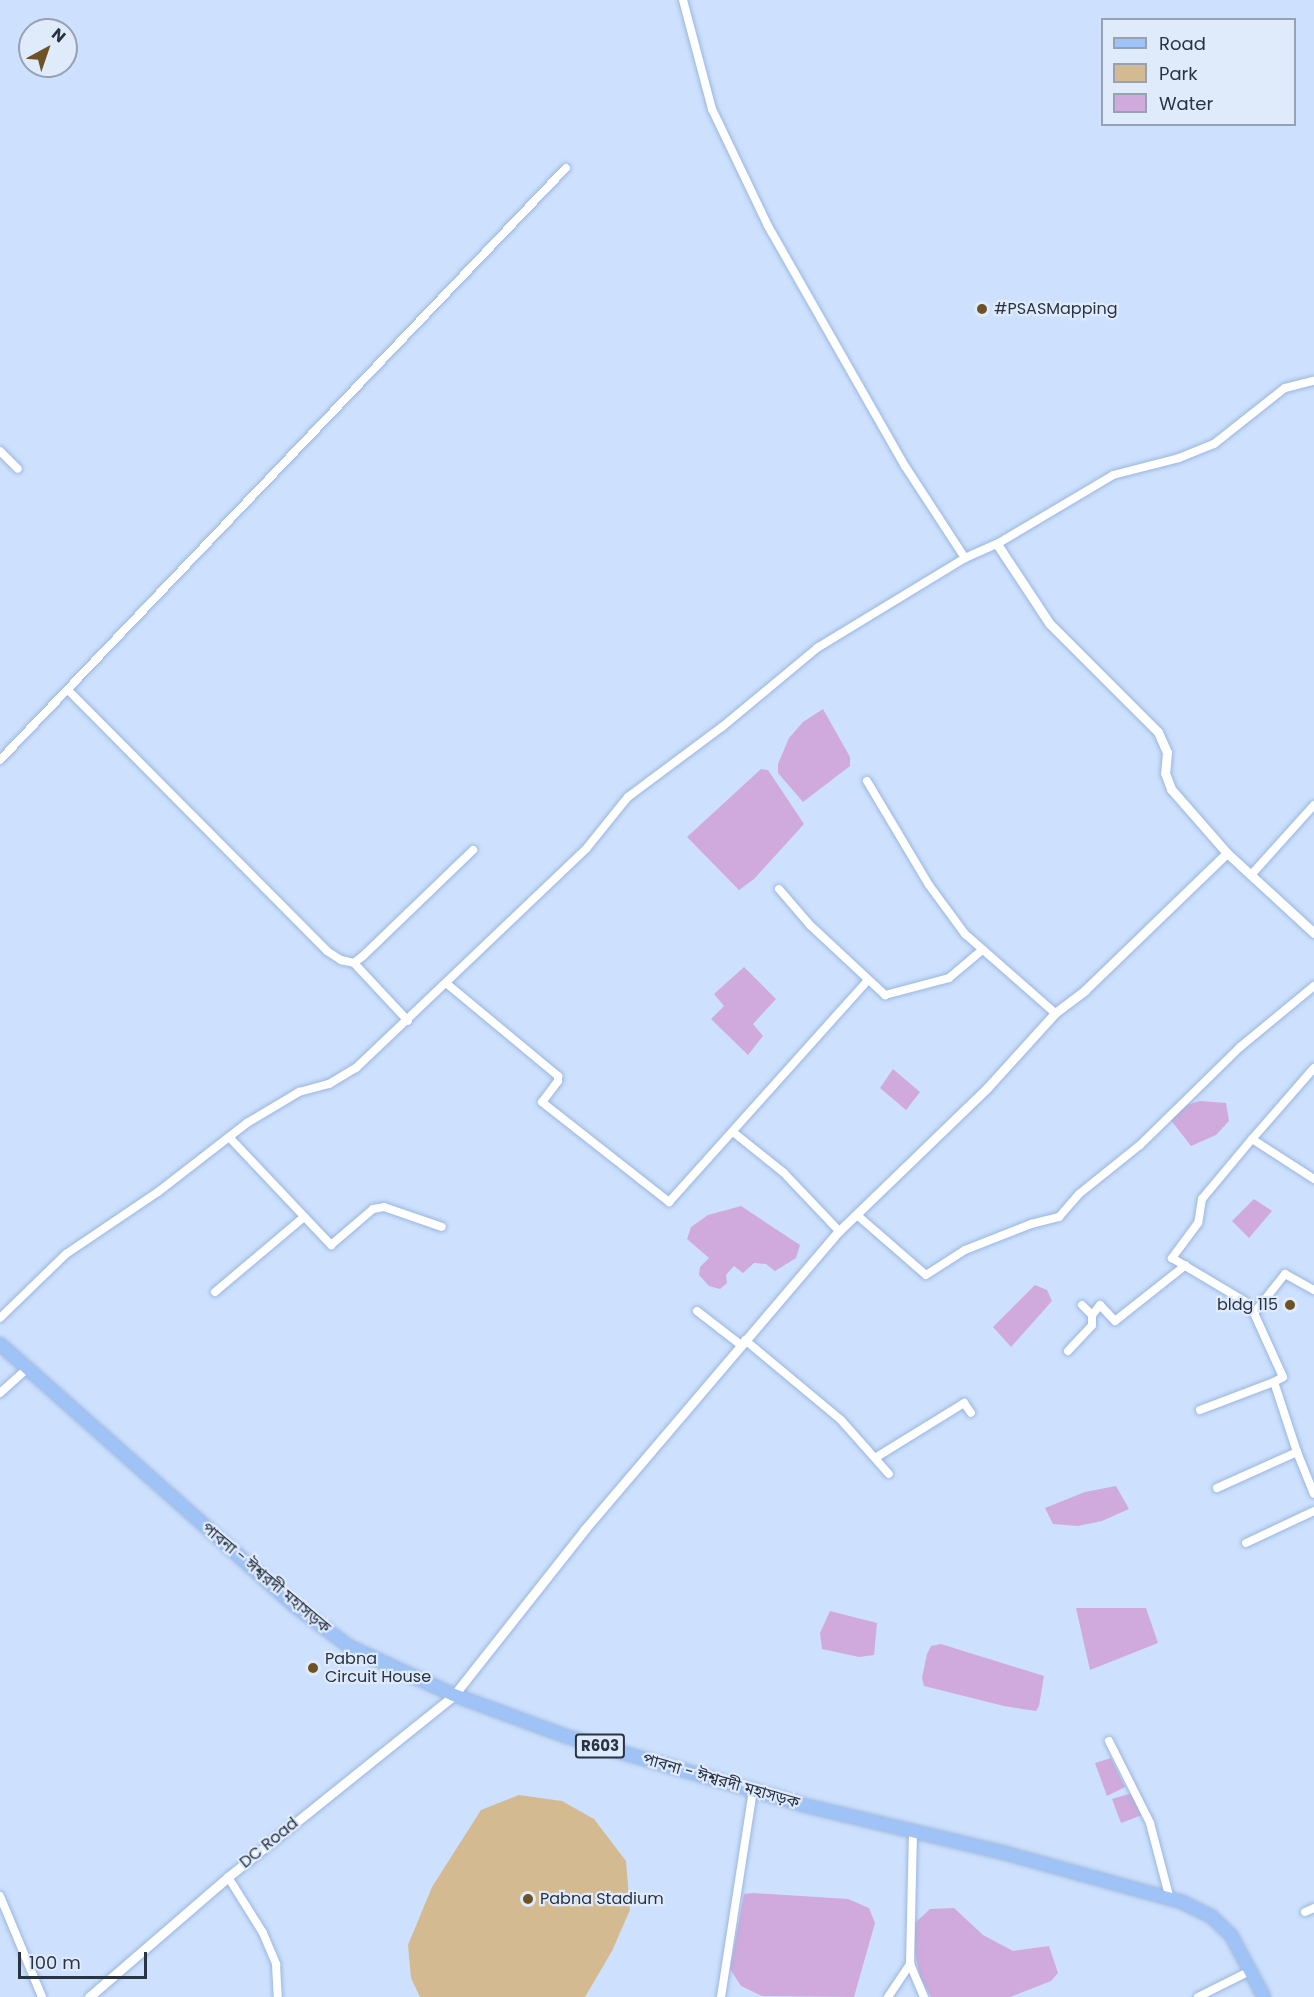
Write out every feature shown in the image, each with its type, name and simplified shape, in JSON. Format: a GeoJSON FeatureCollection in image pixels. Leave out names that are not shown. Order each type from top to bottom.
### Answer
{"type":"FeatureCollection","features":[{"type":"Feature","properties":{"kind":"main road","name":"পাবনা - ঈশ্বরদী মহাসড়ক"},"geometry":{"type":"LineString","coordinates":[[0,1344],[295,1606],[350,1647],[454,1695],[568,1737],[753,1790],[1170,1899],[1210,1916],[1231,1935],[1264,1997]]}},
{"type":"Feature","properties":{"kind":"street"},"geometry":{"type":"LineString","coordinates":[[684,0],[712,109],[768,226],[905,466],[965,558]]}},
{"type":"Feature","properties":{"kind":"street"},"geometry":{"type":"LineString","coordinates":[[0,760],[566,168]]}},
{"type":"Feature","properties":{"kind":"street"},"geometry":{"type":"LineString","coordinates":[[0,1318],[66,1254],[229,1137],[299,1092],[329,1084],[356,1068],[408,1021],[586,849],[628,797],[722,727],[817,648],[965,558],[997,544],[1113,475],[1179,458],[1214,444],[1285,388],[1314,381]]}},
{"type":"Feature","properties":{"kind":"street"},"geometry":{"type":"LineString","coordinates":[[0,451],[18,468]]}},
{"type":"Feature","properties":{"kind":"street"},"geometry":{"type":"LineString","coordinates":[[997,544],[1049,623],[1158,732],[1167,752],[1165,773],[1171,789],[1227,854],[1314,933]]}},
{"type":"Feature","properties":{"kind":"street"},"geometry":{"type":"LineString","coordinates":[[68,690],[327,951],[354,963],[408,1021]]}},
{"type":"Feature","properties":{"kind":"street"},"geometry":{"type":"LineString","coordinates":[[867,781],[929,885],[981,951],[1055,1013]]}},
{"type":"Feature","properties":{"kind":"street"},"geometry":{"type":"LineString","coordinates":[[1251,875],[1314,805]]}},
{"type":"Feature","properties":{"kind":"street"},"geometry":{"type":"LineString","coordinates":[[354,963],[473,850]]}},
{"type":"Feature","properties":{"kind":"street","name":"DC Road"},"geometry":{"type":"LineString","coordinates":[[89,1997],[228,1877],[454,1695],[585,1528],[839,1231],[987,1088],[1055,1013],[1085,990],[1227,854]]}},
{"type":"Feature","properties":{"kind":"street"},"geometry":{"type":"LineString","coordinates":[[779,889],[810,926],[885,995],[949,978],[981,951]]}},
{"type":"Feature","properties":{"kind":"street"},"geometry":{"type":"LineString","coordinates":[[446,983],[558,1076],[558,1082],[542,1102],[666,1201],[672,1199],[868,980]]}},
{"type":"Feature","properties":{"kind":"street"},"geometry":{"type":"LineString","coordinates":[[857,1215],[926,1275],[965,1250],[1031,1224],[1059,1217],[1079,1194],[1140,1145],[1240,1047],[1314,986]]}},
{"type":"Feature","properties":{"kind":"street"},"geometry":{"type":"LineString","coordinates":[[1200,1410],[1283,1377],[1254,1313],[1244,1301],[1172,1258],[1198,1223],[1202,1199],[1314,1068]]}},
{"type":"Feature","properties":{"kind":"street"},"geometry":{"type":"LineString","coordinates":[[732,1132],[784,1173],[839,1231]]}},
{"type":"Feature","properties":{"kind":"street"},"geometry":{"type":"LineString","coordinates":[[229,1137],[303,1218],[331,1245],[373,1209],[384,1206],[442,1227]]}},
{"type":"Feature","properties":{"kind":"street"},"geometry":{"type":"LineString","coordinates":[[1252,1140],[1314,1179]]}},
{"type":"Feature","properties":{"kind":"street"},"geometry":{"type":"LineString","coordinates":[[215,1292],[303,1218]]}},
{"type":"Feature","properties":{"kind":"street"},"geometry":{"type":"LineString","coordinates":[[1068,1351],[1092,1325],[1092,1315],[1100,1305],[1115,1321],[1186,1265]]}},
{"type":"Feature","properties":{"kind":"street"},"geometry":{"type":"LineString","coordinates":[[1254,1313],[1285,1274],[1314,1290]]}},
{"type":"Feature","properties":{"kind":"street"},"geometry":{"type":"LineString","coordinates":[[1082,1305],[1092,1315]]}},
{"type":"Feature","properties":{"kind":"street"},"geometry":{"type":"LineString","coordinates":[[697,1311],[809,1390],[889,1474]]}},
{"type":"Feature","properties":{"kind":"street"},"geometry":{"type":"LineString","coordinates":[[0,1393],[27,1369]]}},
{"type":"Feature","properties":{"kind":"street"},"geometry":{"type":"LineString","coordinates":[[1274,1382],[1297,1452],[1314,1494]]}},
{"type":"Feature","properties":{"kind":"street"},"geometry":{"type":"LineString","coordinates":[[874,1458],[964,1403],[971,1413]]}},
{"type":"Feature","properties":{"kind":"street"},"geometry":{"type":"LineString","coordinates":[[1217,1488],[1297,1452]]}},
{"type":"Feature","properties":{"kind":"street"},"geometry":{"type":"LineString","coordinates":[[1246,1543],[1314,1511]]}},
{"type":"Feature","properties":{"kind":"street"},"geometry":{"type":"LineString","coordinates":[[1109,1741],[1150,1823],[1170,1899]]}},
{"type":"Feature","properties":{"kind":"street"},"geometry":{"type":"LineString","coordinates":[[722,1997],[753,1790]]}},
{"type":"Feature","properties":{"kind":"street"},"geometry":{"type":"LineString","coordinates":[[913,1830],[910,1964],[924,1997]]}},
{"type":"Feature","properties":{"kind":"street"},"geometry":{"type":"LineString","coordinates":[[228,1877],[264,1932],[276,1964],[278,1997]]}},
{"type":"Feature","properties":{"kind":"street"},"geometry":{"type":"LineString","coordinates":[[0,1896],[42,1997]]}},
{"type":"Feature","properties":{"kind":"street"},"geometry":{"type":"LineString","coordinates":[[1305,1912],[1314,1908]]}},
{"type":"Feature","properties":{"kind":"street"},"geometry":{"type":"LineString","coordinates":[[888,1997],[910,1964]]}},
{"type":"Feature","properties":{"kind":"street"},"geometry":{"type":"LineString","coordinates":[[1198,1997],[1250,1971]]}},
{"type":"Feature","properties":{"kind":"shaded area"},"geometry":{"type":"Polygon","coordinates":[[[0,0],[1314,0],[1314,1997],[0,1997],[0,0]]]}},
{"type":"Feature","properties":{"kind":"green space","name":"Pabna Stadium"},"geometry":{"type":"Polygon","coordinates":[[[519,1795],[562,1801],[594,1819],[626,1861],[630,1910],[612,1951],[585,1997],[420,1997],[411,1978],[408,1945],[432,1887],[481,1810],[519,1795]]]}},
{"type":"Feature","properties":{"kind":"water"},"geometry":{"type":"Polygon","coordinates":[[[823,709],[850,757],[850,766],[803,802],[778,773],[778,764],[789,738],[803,722],[823,709]]]}},
{"type":"Feature","properties":{"kind":"water"},"geometry":{"type":"Polygon","coordinates":[[[761,769],[768,770],[804,824],[754,879],[739,890],[687,837],[761,769]]]}},
{"type":"Feature","properties":{"kind":"water"},"geometry":{"type":"Polygon","coordinates":[[[744,967],[776,999],[753,1024],[763,1036],[748,1055],[711,1019],[724,1006],[714,994],[744,967]]]}},
{"type":"Feature","properties":{"kind":"water"},"geometry":{"type":"Polygon","coordinates":[[[893,1069],[920,1092],[906,1110],[880,1088],[893,1069]]]}},
{"type":"Feature","properties":{"kind":"water"},"geometry":{"type":"Polygon","coordinates":[[[1200,1101],[1226,1103],[1229,1121],[1216,1135],[1191,1146],[1170,1119],[1183,1106],[1200,1101]]]}},
{"type":"Feature","properties":{"kind":"water"},"geometry":{"type":"Polygon","coordinates":[[[1254,1199],[1272,1211],[1249,1238],[1232,1221],[1254,1199]]]}},
{"type":"Feature","properties":{"kind":"water"},"geometry":{"type":"Polygon","coordinates":[[[741,1206],[800,1245],[796,1258],[775,1271],[766,1264],[754,1263],[743,1273],[734,1266],[726,1275],[727,1283],[720,1289],[709,1286],[699,1275],[700,1267],[709,1258],[687,1239],[691,1227],[708,1215],[741,1206]]]}},
{"type":"Feature","properties":{"kind":"water"},"geometry":{"type":"Polygon","coordinates":[[[1035,1285],[1047,1290],[1052,1301],[1011,1347],[993,1327],[1035,1285]]]}},
{"type":"Feature","properties":{"kind":"water"},"geometry":{"type":"Polygon","coordinates":[[[1116,1486],[1129,1509],[1102,1521],[1078,1526],[1053,1524],[1045,1508],[1085,1492],[1116,1486]]]}},
{"type":"Feature","properties":{"kind":"water"},"geometry":{"type":"Polygon","coordinates":[[[1076,1608],[1146,1608],[1158,1643],[1090,1670],[1076,1608]]]}},
{"type":"Feature","properties":{"kind":"water"},"geometry":{"type":"Polygon","coordinates":[[[830,1611],[877,1623],[874,1655],[859,1657],[822,1649],[820,1633],[830,1611]]]}},
{"type":"Feature","properties":{"kind":"water"},"geometry":{"type":"Polygon","coordinates":[[[941,1644],[1044,1676],[1039,1706],[1036,1711],[1004,1706],[924,1686],[922,1678],[927,1654],[931,1646],[941,1644]]]}},
{"type":"Feature","properties":{"kind":"water"},"geometry":{"type":"Polygon","coordinates":[[[1111,1758],[1125,1787],[1107,1796],[1095,1763],[1111,1758]]]}},
{"type":"Feature","properties":{"kind":"water"},"geometry":{"type":"Polygon","coordinates":[[[1132,1793],[1142,1815],[1121,1823],[1112,1799],[1132,1793]]]}},
{"type":"Feature","properties":{"kind":"water"},"geometry":{"type":"Polygon","coordinates":[[[744,1894],[848,1899],[869,1908],[875,1923],[854,1997],[762,1996],[741,1986],[730,1969],[744,1894]]]}},
{"type":"Feature","properties":{"kind":"water"},"geometry":{"type":"Polygon","coordinates":[[[954,1908],[983,1935],[1013,1951],[1049,1946],[1058,1973],[1051,1981],[1010,1997],[931,1997],[920,1977],[914,1948],[915,1923],[930,1909],[954,1908]]]}},
{"type":"Feature","properties":{"kind":"place","name":"#PSASMapping"},"geometry":{"type":"Point","coordinates":[982,309]}},
{"type":"Feature","properties":{"kind":"place","name":"bldg 115"},"geometry":{"type":"Point","coordinates":[1290,1305]}},
{"type":"Feature","properties":{"kind":"place","name":"Pabna Circuit House"},"geometry":{"type":"Point","coordinates":[313,1668]}},
{"type":"Feature","properties":{"kind":"place","name":"Pabna Stadium"},"geometry":{"type":"Point","coordinates":[528,1899]}}]}
